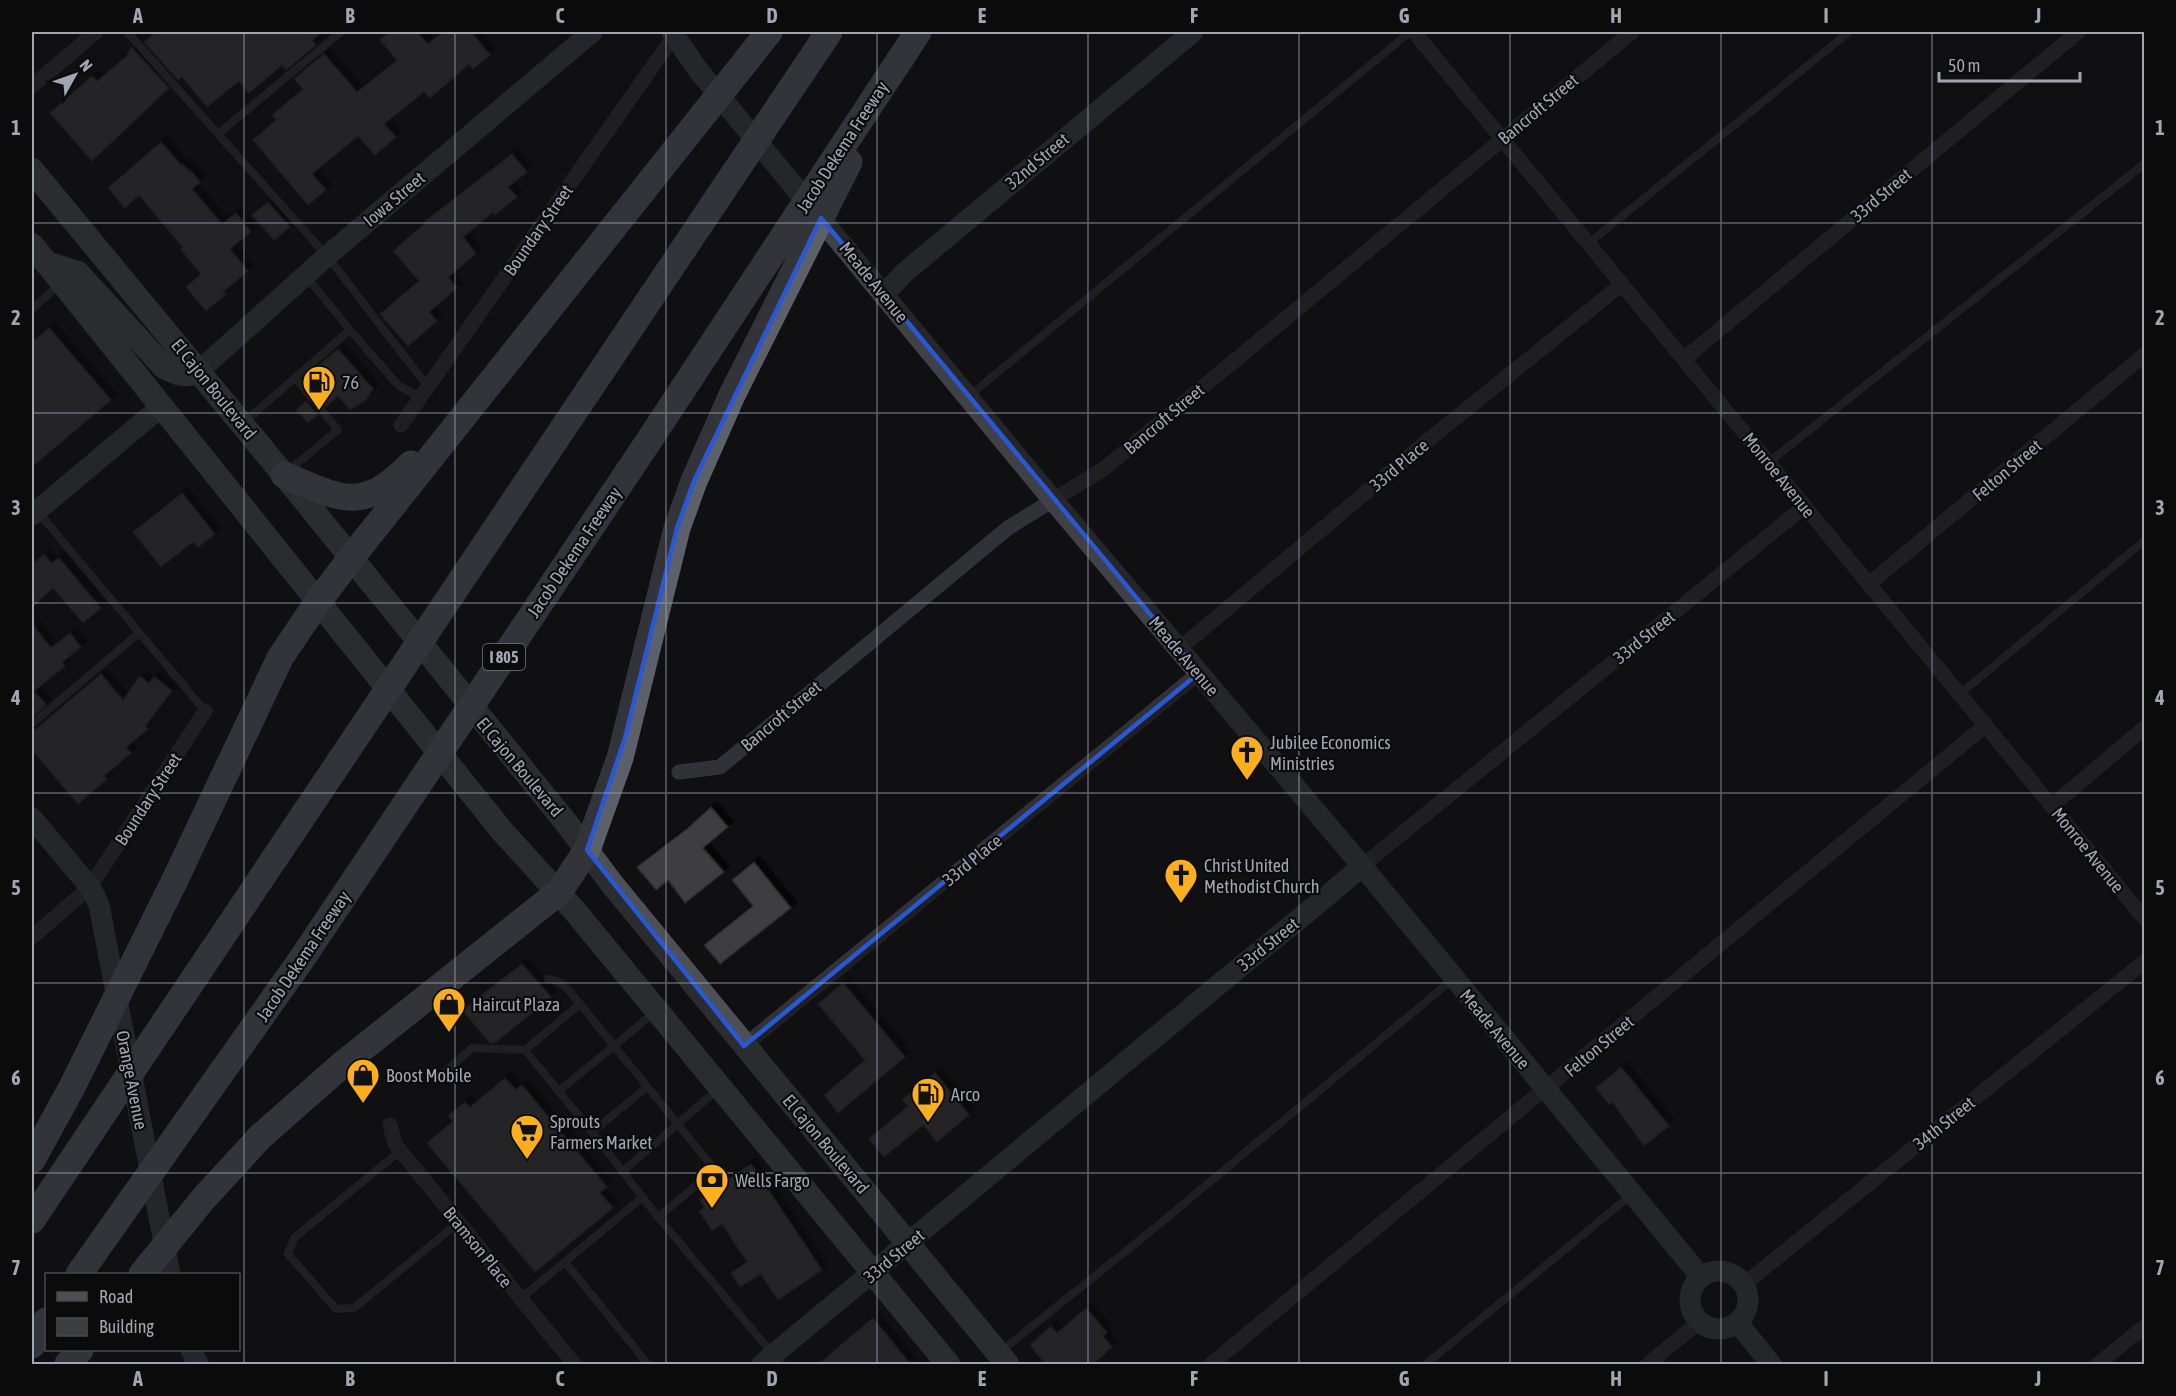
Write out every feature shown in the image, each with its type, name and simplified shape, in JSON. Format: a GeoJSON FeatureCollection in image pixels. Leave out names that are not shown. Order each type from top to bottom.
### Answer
{"type":"FeatureCollection","features":[{"type":"Feature","properties":{"kind":"highway"},"geometry":{"type":"LineString","coordinates":[[32,1160],[72,1087],[173,884],[280,658],[351,558],[769,32]]}},
{"type":"Feature","properties":{"kind":"highway"},"geometry":{"type":"LineString","coordinates":[[32,1220],[828,32]]}},
{"type":"Feature","properties":{"kind":"highway"},"geometry":{"type":"LineString","coordinates":[[144,1273],[204,1198],[261,1136],[344,1063],[559,892],[587,850],[620,758],[674,539],[694,481],[732,395],[912,41]]}},
{"type":"Feature","properties":{"kind":"highway","name":"Jacob Dekema Freeway"},"geometry":{"type":"LineString","coordinates":[[80,1273],[302,960],[650,439],[912,41]]}},
{"type":"Feature","properties":{"kind":"highway"},"geometry":{"type":"LineString","coordinates":[[284,475],[336,495],[356,498],[379,491],[401,474],[494,380]]}},
{"type":"Feature","properties":{"kind":"highway"},"geometry":{"type":"LineString","coordinates":[[32,1345],[45,1323]]}},
{"type":"Feature","properties":{"kind":"highway"},"geometry":{"type":"LineString","coordinates":[[68,1365],[79,1351]]}},
{"type":"Feature","properties":{"kind":"main road","name":"El Cajon Boulevard"},"geometry":{"type":"LineString","coordinates":[[32,170],[284,475],[744,1046],[1002,1359]]}},
{"type":"Feature","properties":{"kind":"main road"},"geometry":{"type":"LineString","coordinates":[[39,254],[78,273],[164,367],[177,374],[190,375],[199,371]]}},
{"type":"Feature","properties":{"kind":"main road"},"geometry":{"type":"LineString","coordinates":[[39,254],[472,795],[528,861],[559,892],[948,1365]]}},
{"type":"Feature","properties":{"kind":"street"},"geometry":{"type":"LineString","coordinates":[[32,86],[96,32]]}},
{"type":"Feature","properties":{"kind":"street","name":"Iowa Street"},"geometry":{"type":"LineString","coordinates":[[199,371],[327,256],[592,32]]}},
{"type":"Feature","properties":{"kind":"street","name":"32nd Street"},"geometry":{"type":"LineString","coordinates":[[884,294],[904,273],[1193,32]]}},
{"type":"Feature","properties":{"kind":"street","name":"Monroe Avenue"},"geometry":{"type":"LineString","coordinates":[[1412,32],[1589,243],[2145,918]]}},
{"type":"Feature","properties":{"kind":"street","name":"Bancroft Street"},"geometry":{"type":"LineString","coordinates":[[679,772],[720,767],[1008,528],[1105,468],[1632,32]]}},
{"type":"Feature","properties":{"kind":"street","name":"33rd Street"},"geometry":{"type":"LineString","coordinates":[[1684,359],[2078,32]]}},
{"type":"Feature","properties":{"kind":"street","name":"Meade Avenue"},"geometry":{"type":"LineString","coordinates":[[673,34],[698,70],[1052,500],[1362,866],[1701,1277]]}},
{"type":"Feature","properties":{"kind":"street","name":"Boundary Street"},"geometry":{"type":"LineString","coordinates":[[402,425],[673,34]]}},
{"type":"Feature","properties":{"kind":"street","name":"33rd Place"},"geometry":{"type":"LineString","coordinates":[[1179,649],[1432,437],[1622,284]]}},
{"type":"Feature","properties":{"kind":"street","name":"Felton Street"},"geometry":{"type":"LineString","coordinates":[[1869,584],[2145,355]]}},
{"type":"Feature","properties":{"kind":"street"},"geometry":{"type":"LineString","coordinates":[[33,510],[162,406]]}},
{"type":"Feature","properties":{"kind":"street","name":"33rd Street"},"geometry":{"type":"LineString","coordinates":[[772,1361],[873,1273],[1229,976],[1805,506]]}},
{"type":"Feature","properties":{"kind":"street","name":"33rd Place"},"geometry":{"type":"LineString","coordinates":[[744,1046],[1199,673]]}},
{"type":"Feature","properties":{"kind":"street","name":"Boundary Street"},"geometry":{"type":"LineString","coordinates":[[90,887],[205,711]]}},
{"type":"Feature","properties":{"kind":"street","name":"Felton Street"},"geometry":{"type":"LineString","coordinates":[[1211,1365],[1986,725]]}},
{"type":"Feature","properties":{"kind":"street"},"geometry":{"type":"LineString","coordinates":[[2052,807],[2145,728]]}},
{"type":"Feature","properties":{"kind":"street","name":"Orange Avenue"},"geometry":{"type":"LineString","coordinates":[[32,818],[90,887],[99,905],[170,1273]]}},
{"type":"Feature","properties":{"kind":"street"},"geometry":{"type":"LineString","coordinates":[[32,937],[90,887]]}},
{"type":"Feature","properties":{"kind":"street","name":"34th Street"},"geometry":{"type":"LineString","coordinates":[[1743,1285],[2145,962]]}},
{"type":"Feature","properties":{"kind":"street","name":"Bramson Place"},"geometry":{"type":"LineString","coordinates":[[390,1125],[395,1144],[400,1151],[574,1365]]}},
{"type":"Feature","properties":{"kind":"street"},"geometry":{"type":"LineString","coordinates":[[1720,1271],[1730,1273],[1743,1285],[1747,1302],[1745,1311],[1737,1322],[1717,1329],[1699,1322],[1690,1304],[1690,1294],[1694,1284],[1701,1277],[1710,1272],[1720,1271]]}},
{"type":"Feature","properties":{"kind":"street"},"geometry":{"type":"LineString","coordinates":[[1648,1365],[1699,1322]]}},
{"type":"Feature","properties":{"kind":"street"},"geometry":{"type":"LineString","coordinates":[[1737,1322],[1771,1365]]}},
{"type":"Feature","properties":{"kind":"street"},"geometry":{"type":"LineString","coordinates":[[2098,1365],[2145,1327]]}},
{"type":"Feature","properties":{"kind":"lane"},"geometry":{"type":"LineString","coordinates":[[127,32],[327,256],[424,393]]}},
{"type":"Feature","properties":{"kind":"lane"},"geometry":{"type":"LineString","coordinates":[[218,134],[341,32]]}},
{"type":"Feature","properties":{"kind":"lane"},"geometry":{"type":"LineString","coordinates":[[968,396],[1077,304],[1412,32]]}},
{"type":"Feature","properties":{"kind":"lane"},"geometry":{"type":"LineString","coordinates":[[1589,243],[1849,32]]}},
{"type":"Feature","properties":{"kind":"lane"},"geometry":{"type":"LineString","coordinates":[[1769,462],[2145,164]]}},
{"type":"Feature","properties":{"kind":"lane"},"geometry":{"type":"LineString","coordinates":[[306,276],[398,385],[424,393]]}},
{"type":"Feature","properties":{"kind":"lane"},"geometry":{"type":"LineString","coordinates":[[32,309],[62,282]]}},
{"type":"Feature","properties":{"kind":"lane"},"geometry":{"type":"LineString","coordinates":[[242,424],[350,330]]}},
{"type":"Feature","properties":{"kind":"lane"},"geometry":{"type":"LineString","coordinates":[[284,475],[338,430],[295,378]]}},
{"type":"Feature","properties":{"kind":"lane"},"geometry":{"type":"LineString","coordinates":[[33,510],[205,711]]}},
{"type":"Feature","properties":{"kind":"lane"},"geometry":{"type":"LineString","coordinates":[[1960,694],[2145,541]]}},
{"type":"Feature","properties":{"kind":"lane"},"geometry":{"type":"LineString","coordinates":[[32,724],[139,633]]}},
{"type":"Feature","properties":{"kind":"lane"},"geometry":{"type":"LineString","coordinates":[[548,978],[562,983],[715,1170],[658,1217]]}},
{"type":"Feature","properties":{"kind":"lane"},"geometry":{"type":"LineString","coordinates":[[1002,1359],[1151,1231],[1453,979]]}},
{"type":"Feature","properties":{"kind":"lane"},"geometry":{"type":"LineString","coordinates":[[446,1071],[472,1048],[525,1050],[580,1004]]}},
{"type":"Feature","properties":{"kind":"lane"},"geometry":{"type":"LineString","coordinates":[[559,1091],[657,1010]]}},
{"type":"Feature","properties":{"kind":"lane"},"geometry":{"type":"LineString","coordinates":[[525,1050],[772,1361]]}},
{"type":"Feature","properties":{"kind":"lane"},"geometry":{"type":"LineString","coordinates":[[592,1132],[647,1087]]}},
{"type":"Feature","properties":{"kind":"lane"},"geometry":{"type":"LineString","coordinates":[[623,1171],[720,1088]]}},
{"type":"Feature","properties":{"kind":"lane"},"geometry":{"type":"LineString","coordinates":[[400,1151],[294,1238],[288,1254],[336,1309],[354,1308],[458,1223]]}},
{"type":"Feature","properties":{"kind":"lane"},"geometry":{"type":"LineString","coordinates":[[1426,1365],[1632,1194]]}},
{"type":"Feature","properties":{"kind":"lane"},"geometry":{"type":"LineString","coordinates":[[520,1299],[643,1197]]}},
{"type":"Feature","properties":{"kind":"lane"},"geometry":{"type":"LineString","coordinates":[[565,1262],[648,1365]]}},
{"type":"Feature","properties":{"kind":"highlighted area"},"geometry":{"type":"Polygon","coordinates":[[[821,218],[1199,673],[744,1046],[587,850],[625,738],[677,528],[694,481],[821,218]]]}},
{"type":"Feature","properties":{"kind":"building"},"geometry":{"type":"Polygon","coordinates":[[[156,32],[322,32],[312,40],[316,45],[286,70],[282,65],[249,93],[239,81],[207,107],[182,77],[178,80],[144,42],[156,32]]]}},
{"type":"Feature","properties":{"kind":"building"},"geometry":{"type":"Polygon","coordinates":[[[390,32],[417,32],[428,44],[443,32],[471,32],[490,55],[473,69],[469,64],[430,98],[424,92],[384,124],[396,137],[375,155],[358,136],[312,174],[326,190],[308,205],[253,140],[276,120],[272,115],[303,89],[294,79],[324,54],[357,92],[397,60],[380,40],[390,32]]]}},
{"type":"Feature","properties":{"kind":"building"},"geometry":{"type":"Polygon","coordinates":[[[131,47],[169,88],[92,161],[50,113],[92,76],[97,81],[127,56],[131,47]]]}},
{"type":"Feature","properties":{"kind":"building"},"geometry":{"type":"Polygon","coordinates":[[[161,142],[200,182],[192,189],[222,224],[236,213],[251,232],[230,249],[248,271],[223,292],[226,294],[206,311],[186,287],[201,274],[181,250],[183,248],[139,195],[125,208],[108,188],[161,142]]]}},
{"type":"Feature","properties":{"kind":"building"},"geometry":{"type":"Polygon","coordinates":[[[512,154],[527,172],[508,187],[517,197],[495,215],[493,212],[463,237],[476,254],[448,277],[457,288],[429,312],[437,321],[408,346],[380,314],[419,281],[393,251],[424,222],[512,154]]]}},
{"type":"Feature","properties":{"kind":"building"},"geometry":{"type":"Polygon","coordinates":[[[268,202],[290,227],[274,240],[252,215],[268,202]]]}},
{"type":"Feature","properties":{"kind":"building"},"geometry":{"type":"Polygon","coordinates":[[[49,328],[111,400],[32,467],[32,342],[49,328]]]}},
{"type":"Feature","properties":{"kind":"building"},"geometry":{"type":"Polygon","coordinates":[[[338,349],[373,389],[366,400],[350,410],[338,396],[326,407],[315,393],[327,383],[315,368],[338,349]]]}},
{"type":"Feature","properties":{"kind":"building"},"geometry":{"type":"Polygon","coordinates":[[[306,401],[317,415],[308,423],[296,410],[306,401]]]}},
{"type":"Feature","properties":{"kind":"building"},"geometry":{"type":"Polygon","coordinates":[[[182,493],[215,534],[198,547],[193,542],[161,567],[133,532],[182,493]]]}},
{"type":"Feature","properties":{"kind":"building"},"geometry":{"type":"Polygon","coordinates":[[[44,554],[52,563],[59,558],[101,608],[83,623],[53,588],[32,607],[32,565],[44,554]]]}},
{"type":"Feature","properties":{"kind":"building"},"geometry":{"type":"Polygon","coordinates":[[[32,624],[51,648],[70,633],[81,647],[62,662],[65,666],[34,691],[46,705],[32,717],[32,624]]]}},
{"type":"Feature","properties":{"kind":"building"},"geometry":{"type":"Polygon","coordinates":[[[101,674],[123,700],[140,676],[149,683],[154,677],[172,691],[145,726],[148,729],[126,747],[131,753],[104,776],[107,779],[78,804],[32,750],[32,730],[101,674]]]}},
{"type":"Feature","properties":{"kind":"building"},"geometry":{"type":"Polygon","coordinates":[[[711,807],[728,827],[703,848],[724,872],[685,903],[668,880],[656,890],[637,867],[688,828],[711,807]]]}},
{"type":"Feature","properties":{"kind":"building"},"geometry":{"type":"Polygon","coordinates":[[[754,862],[791,908],[720,964],[704,945],[753,906],[732,880],[754,862]]]}},
{"type":"Feature","properties":{"kind":"building"},"geometry":{"type":"Polygon","coordinates":[[[522,964],[551,997],[495,1043],[490,1043],[462,1010],[522,964]]]}},
{"type":"Feature","properties":{"kind":"building"},"geometry":{"type":"Polygon","coordinates":[[[843,983],[905,1057],[838,1113],[824,1095],[865,1060],[818,1004],[843,983]]]}},
{"type":"Feature","properties":{"kind":"building"},"geometry":{"type":"Polygon","coordinates":[[[1621,1067],[1669,1126],[1644,1146],[1612,1102],[1609,1104],[1596,1088],[1621,1067]]]}},
{"type":"Feature","properties":{"kind":"building"},"geometry":{"type":"Polygon","coordinates":[[[935,1073],[969,1115],[937,1142],[923,1125],[884,1157],[869,1139],[908,1106],[902,1100],[935,1073]]]}},
{"type":"Feature","properties":{"kind":"building"},"geometry":{"type":"Polygon","coordinates":[[[505,1078],[516,1090],[522,1085],[607,1187],[600,1193],[613,1208],[535,1272],[427,1143],[453,1121],[448,1115],[465,1102],[470,1107],[505,1078]]]}},
{"type":"Feature","properties":{"kind":"building"},"geometry":{"type":"Polygon","coordinates":[[[751,1164],[822,1270],[778,1300],[761,1274],[740,1287],[731,1273],[747,1262],[722,1224],[712,1231],[699,1211],[704,1208],[699,1199],[751,1164]]]}},
{"type":"Feature","properties":{"kind":"building"},"geometry":{"type":"Polygon","coordinates":[[[1086,1308],[1107,1333],[1103,1336],[1112,1347],[1092,1365],[1046,1365],[1030,1345],[1051,1326],[1057,1333],[1086,1308]]]}},
{"type":"Feature","properties":{"kind":"building"},"geometry":{"type":"Polygon","coordinates":[[[873,1318],[911,1365],[818,1365],[843,1343],[873,1318]]]}},
{"type":"Feature","properties":{"kind":"place","name":"76"},"geometry":{"type":"Point","coordinates":[319,411]}},
{"type":"Feature","properties":{"kind":"place","name":"Jubilee Economics Ministries"},"geometry":{"type":"Point","coordinates":[1247,781]}},
{"type":"Feature","properties":{"kind":"place","name":"Christ United Methodist Church"},"geometry":{"type":"Point","coordinates":[1181,904]}},
{"type":"Feature","properties":{"kind":"place","name":"Haircut Plaza"},"geometry":{"type":"Point","coordinates":[449,1033]}},
{"type":"Feature","properties":{"kind":"place","name":"Boost Mobile"},"geometry":{"type":"Point","coordinates":[363,1104]}},
{"type":"Feature","properties":{"kind":"place","name":"Arco"},"geometry":{"type":"Point","coordinates":[928,1123]}},
{"type":"Feature","properties":{"kind":"place","name":"Sprouts Farmers Market"},"geometry":{"type":"Point","coordinates":[527,1160]}},
{"type":"Feature","properties":{"kind":"place","name":"Wells Fargo"},"geometry":{"type":"Point","coordinates":[712,1209]}}]}
